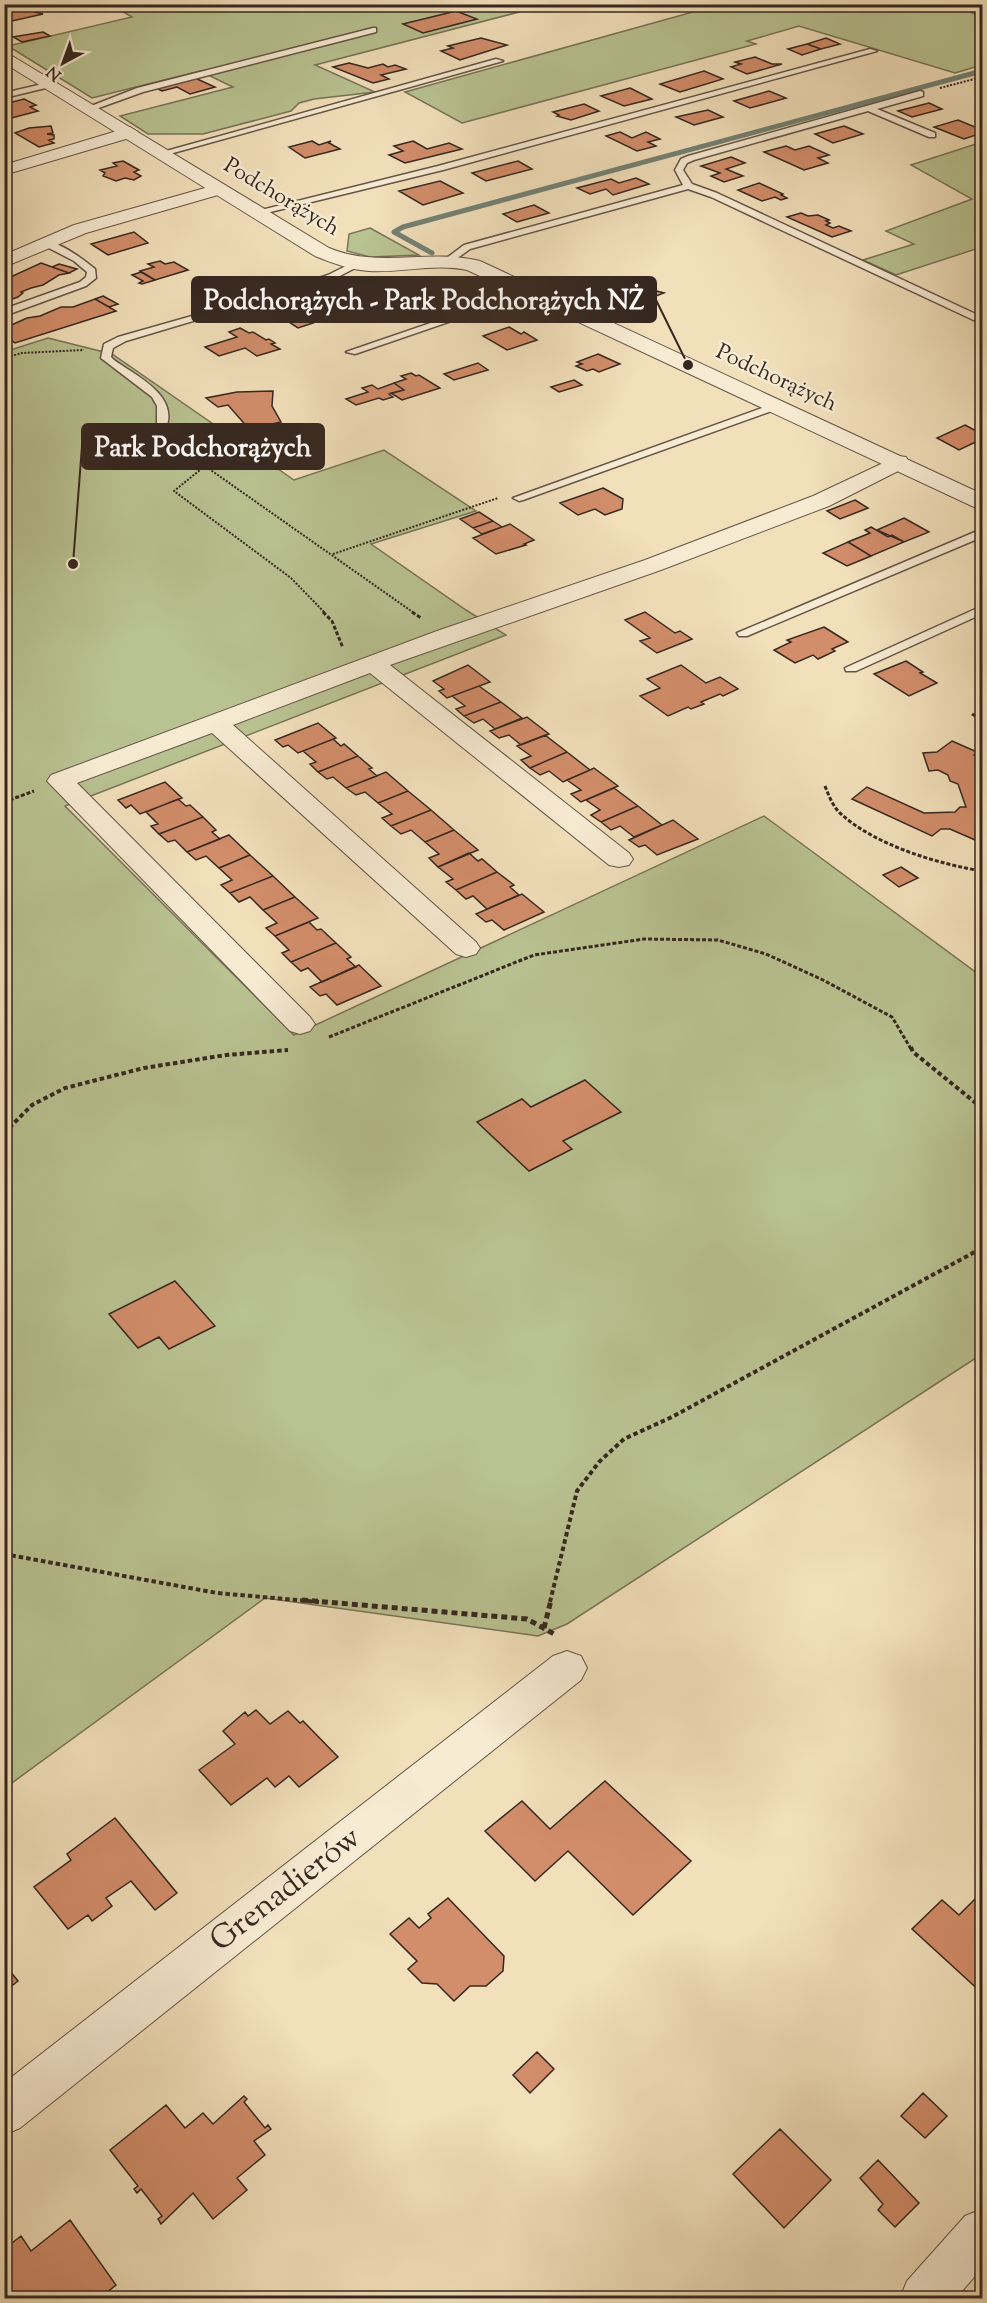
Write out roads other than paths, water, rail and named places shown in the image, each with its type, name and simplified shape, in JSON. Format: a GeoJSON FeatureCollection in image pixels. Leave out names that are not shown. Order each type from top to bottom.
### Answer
{"type":"FeatureCollection","features":[{"type":"Feature","properties":{"kind":"street","name":"Podchorążych"},"geometry":{"type":"LineString","coordinates":[[4,56],[322,252],[356,264],[382,265],[449,260],[473,265],[982,502]]}},
{"type":"Feature","properties":{"kind":"street"},"geometry":{"type":"LineString","coordinates":[[4,170],[89,147],[130,132]]}},
{"type":"Feature","properties":{"kind":"street"},"geometry":{"type":"LineString","coordinates":[[4,262],[80,229],[219,189]]}},
{"type":"Feature","properties":{"kind":"street"},"geometry":{"type":"LineString","coordinates":[[300,1024],[60,781],[445,636],[698,548],[821,501],[898,462]]}},
{"type":"Feature","properties":{"kind":"street"},"geometry":{"type":"LineString","coordinates":[[363,668],[619,859]]}},
{"type":"Feature","properties":{"kind":"street"},"geometry":{"type":"LineString","coordinates":[[215,722],[466,948]]}},
{"type":"Feature","properties":{"kind":"street","name":"Grenadierów"},"geometry":{"type":"LineString","coordinates":[[4,2112],[567,1668]]}},
{"type":"Feature","properties":{"kind":"street"},"geometry":{"type":"LineString","coordinates":[[924,2298],[982,2233]]}},
{"type":"Feature","properties":{"kind":"lane"},"geometry":{"type":"LineString","coordinates":[[90,108],[140,90],[374,30]]}},
{"type":"Feature","properties":{"kind":"lane"},"geometry":{"type":"LineString","coordinates":[[258,212],[440,168],[873,51]]}},
{"type":"Feature","properties":{"kind":"lane"},"geometry":{"type":"LineString","coordinates":[[163,153],[499,61]]}},
{"type":"Feature","properties":{"kind":"lane"},"geometry":{"type":"LineString","coordinates":[[4,96],[51,84]]}},
{"type":"Feature","properties":{"kind":"lane"},"geometry":{"type":"LineString","coordinates":[[688,186],[679,170],[684,161],[920,94]]}},
{"type":"Feature","properties":{"kind":"lane"},"geometry":{"type":"LineString","coordinates":[[868,108],[932,135]]}},
{"type":"Feature","properties":{"kind":"lane"},"geometry":{"type":"LineString","coordinates":[[449,260],[467,247],[688,186],[725,200],[982,321]]}},
{"type":"Feature","properties":{"kind":"lane"},"geometry":{"type":"LineString","coordinates":[[4,314],[83,284],[92,278],[92,271],[46,243]]}},
{"type":"Feature","properties":{"kind":"lane"},"geometry":{"type":"LineString","coordinates":[[162,426],[162,405],[156,395],[106,358],[106,349],[112,342],[280,294],[331,277],[356,264]]}},
{"type":"Feature","properties":{"kind":"lane"},"geometry":{"type":"LineString","coordinates":[[351,352],[531,292]]}},
{"type":"Feature","properties":{"kind":"lane"},"geometry":{"type":"LineString","coordinates":[[521,498],[776,406]]}},
{"type":"Feature","properties":{"kind":"lane"},"geometry":{"type":"LineString","coordinates":[[743,633],[982,533]]}},
{"type":"Feature","properties":{"kind":"lane"},"geometry":{"type":"LineString","coordinates":[[851,668],[982,610]]}},
{"type":"Feature","properties":{"kind":"waterway"},"geometry":{"type":"LineString","coordinates":[[969,4],[982,11]]}},
{"type":"Feature","properties":{"kind":"waterway"},"geometry":{"type":"LineString","coordinates":[[432,253],[394,232],[403,227],[982,71]]}},
{"type":"Feature","properties":{"kind":"place","name":"Podchorążych - Park Podchorążych NŻ"},"geometry":{"type":"Point","coordinates":[688,365]}},
{"type":"Feature","properties":{"kind":"place","name":"Park Podchorążych"},"geometry":{"type":"Point","coordinates":[73,564]}}]}
